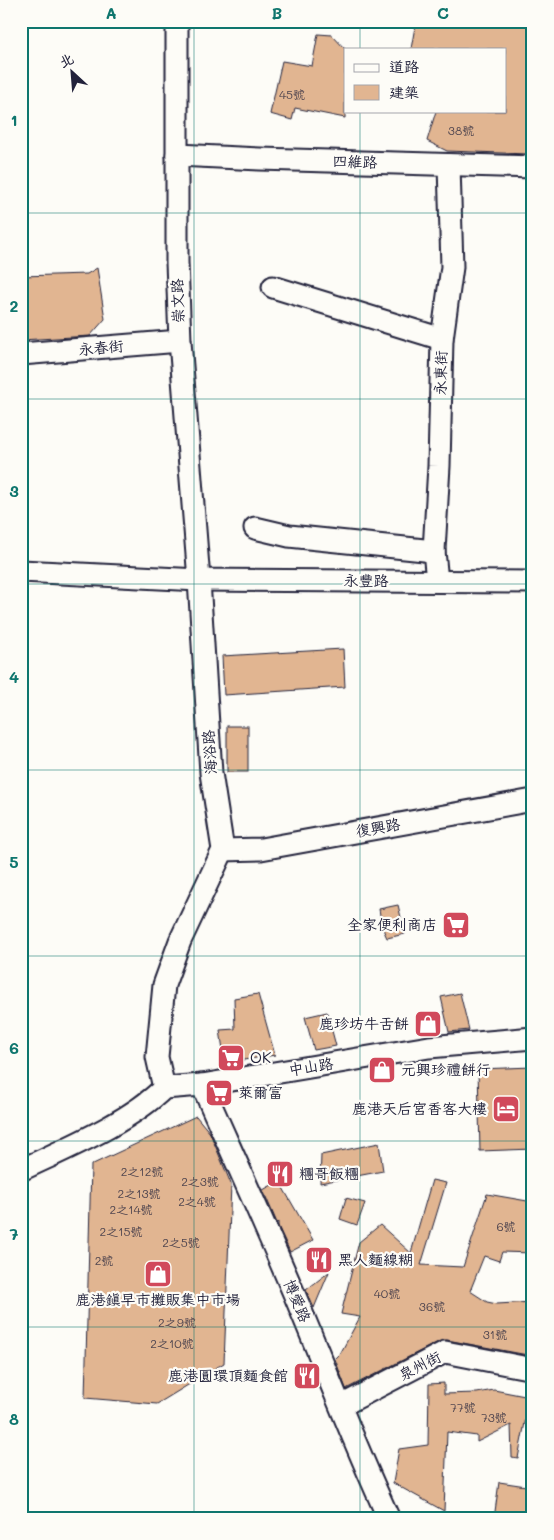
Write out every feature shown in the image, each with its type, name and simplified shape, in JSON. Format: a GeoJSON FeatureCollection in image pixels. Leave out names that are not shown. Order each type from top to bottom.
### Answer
{"type":"FeatureCollection","features":[{"type":"Feature","properties":{"kind":"street","name":"崇文路"},"geometry":{"type":"LineString","coordinates":[[177,21],[177,262],[180,341],[199,580]]}},
{"type":"Feature","properties":{"kind":"street","name":"四維路"},"geometry":{"type":"LineString","coordinates":[[177,154],[533,167]]}},
{"type":"Feature","properties":{"kind":"street","name":"永東街"},"geometry":{"type":"LineString","coordinates":[[437,581],[434,551],[439,466],[442,339],[452,267],[449,165]]}},
{"type":"Feature","properties":{"kind":"street"},"geometry":{"type":"LineString","coordinates":[[273,287],[442,339]]}},
{"type":"Feature","properties":{"kind":"street","name":"永春街"},"geometry":{"type":"LineString","coordinates":[[21,354],[180,341]]}},
{"type":"Feature","properties":{"kind":"street"},"geometry":{"type":"LineString","coordinates":[[255,528],[289,536],[434,551]]}},
{"type":"Feature","properties":{"kind":"street"},"geometry":{"type":"LineString","coordinates":[[21,571],[199,580]]}},
{"type":"Feature","properties":{"kind":"street","name":"永豐路"},"geometry":{"type":"LineString","coordinates":[[199,580],[533,582]]}},
{"type":"Feature","properties":{"kind":"street","name":"海浴路"},"geometry":{"type":"LineString","coordinates":[[199,580],[210,773],[223,850]]}},
{"type":"Feature","properties":{"kind":"street","name":"復興路"},"geometry":{"type":"LineString","coordinates":[[223,850],[261,849],[533,800]]}},
{"type":"Feature","properties":{"kind":"street"},"geometry":{"type":"LineString","coordinates":[[21,1170],[97,1133],[152,1099],[164,1088],[157,1057],[164,985],[180,941],[223,850]]}},
{"type":"Feature","properties":{"kind":"street","name":"中山路"},"geometry":{"type":"LineString","coordinates":[[164,1088],[202,1085],[429,1047],[533,1038]]}},
{"type":"Feature","properties":{"kind":"street","name":"博愛路"},"geometry":{"type":"LineString","coordinates":[[202,1085],[279,1257],[365,1468],[389,1519]]}},
{"type":"Feature","properties":{"kind":"street","name":"泉州街"},"geometry":{"type":"LineString","coordinates":[[341,1406],[445,1352],[533,1368]]}},
{"type":"Feature","properties":{"kind":"building"},"geometry":{"type":"Polygon","coordinates":[[[416,21],[533,21],[533,109],[530,125],[533,126],[533,135],[528,154],[447,151],[427,141],[436,112],[506,112],[506,48],[411,48],[416,21]]]}},
{"type":"Feature","properties":{"kind":"building"},"geometry":{"type":"Polygon","coordinates":[[[318,34],[332,35],[344,48],[345,118],[295,108],[292,120],[270,114],[282,61],[312,66],[318,34]]]}},
{"type":"Feature","properties":{"kind":"building"},"geometry":{"type":"Polygon","coordinates":[[[97,268],[105,319],[90,336],[21,340],[21,276],[87,274],[97,268]]]}},
{"type":"Feature","properties":{"kind":"building"},"geometry":{"type":"Polygon","coordinates":[[[343,649],[345,687],[224,695],[222,656],[343,649]]]}},
{"type":"Feature","properties":{"kind":"building"},"geometry":{"type":"Polygon","coordinates":[[[227,726],[248,726],[248,772],[227,772],[227,726]]]}},
{"type":"Feature","properties":{"kind":"building"},"geometry":{"type":"Polygon","coordinates":[[[398,905],[405,934],[387,938],[382,927],[379,909],[398,905]]]}},
{"type":"Feature","properties":{"kind":"building"},"geometry":{"type":"Polygon","coordinates":[[[460,993],[469,1030],[449,1032],[441,997],[460,993]]]}},
{"type":"Feature","properties":{"kind":"building"},"geometry":{"type":"Polygon","coordinates":[[[258,994],[275,1055],[225,1063],[220,1030],[235,1029],[234,998],[258,994]]]}},
{"type":"Feature","properties":{"kind":"building"},"geometry":{"type":"Polygon","coordinates":[[[327,1012],[336,1046],[314,1050],[305,1017],[327,1012]]]}},
{"type":"Feature","properties":{"kind":"building","name":"鹿港天后宮香客大樓"},"geometry":{"type":"Polygon","coordinates":[[[533,1067],[533,1149],[480,1151],[478,1069],[533,1067]]]}},
{"type":"Feature","properties":{"kind":"building","name":"鹿港鎮早市攤販集中市場"},"geometry":{"type":"Polygon","coordinates":[[[196,1116],[210,1133],[231,1184],[224,1363],[157,1404],[85,1398],[91,1165],[196,1116]]]}},
{"type":"Feature","properties":{"kind":"building"},"geometry":{"type":"Polygon","coordinates":[[[379,1143],[383,1171],[320,1183],[321,1155],[379,1143]]]}},
{"type":"Feature","properties":{"kind":"building"},"geometry":{"type":"Polygon","coordinates":[[[432,1180],[446,1183],[421,1265],[463,1267],[487,1194],[533,1202],[533,1253],[502,1252],[499,1261],[484,1256],[470,1291],[487,1302],[497,1304],[533,1302],[533,1356],[447,1340],[440,1341],[346,1389],[335,1359],[340,1354],[360,1317],[341,1314],[359,1242],[380,1225],[411,1253],[432,1180]]]}},
{"type":"Feature","properties":{"kind":"building"},"geometry":{"type":"Polygon","coordinates":[[[279,1181],[313,1240],[290,1252],[263,1190],[279,1181]]]}},
{"type":"Feature","properties":{"kind":"building"},"geometry":{"type":"Polygon","coordinates":[[[346,1198],[365,1203],[357,1225],[340,1219],[346,1198]]]}},
{"type":"Feature","properties":{"kind":"building"},"geometry":{"type":"Polygon","coordinates":[[[329,1272],[314,1308],[306,1290],[329,1272]]]}},
{"type":"Feature","properties":{"kind":"building"},"geometry":{"type":"Polygon","coordinates":[[[444,1383],[444,1394],[477,1393],[494,1390],[530,1397],[518,1458],[512,1457],[511,1425],[477,1442],[477,1436],[447,1432],[444,1511],[393,1483],[399,1449],[428,1445],[429,1384],[444,1383]]]}},
{"type":"Feature","properties":{"kind":"building"},"geometry":{"type":"Polygon","coordinates":[[[499,1482],[533,1487],[533,1519],[494,1519],[499,1482]]]}},
{"type":"Feature","properties":{"kind":"place","name":"全家便利商店"},"geometry":{"type":"Point","coordinates":[456,925]}},
{"type":"Feature","properties":{"kind":"place","name":"鹿珍坊牛舌餅"},"geometry":{"type":"Point","coordinates":[428,1024]}},
{"type":"Feature","properties":{"kind":"place","name":"OK"},"geometry":{"type":"Point","coordinates":[231,1058]}},
{"type":"Feature","properties":{"kind":"place","name":"元興珍禮餅行"},"geometry":{"type":"Point","coordinates":[382,1070]}},
{"type":"Feature","properties":{"kind":"place","name":"萊爾富"},"geometry":{"type":"Point","coordinates":[219,1093]}},
{"type":"Feature","properties":{"kind":"place","name":"鹿港天后宮香客大樓"},"geometry":{"type":"Point","coordinates":[506,1109]}},
{"type":"Feature","properties":{"kind":"place","name":"糰哥飯糰"},"geometry":{"type":"Point","coordinates":[280,1174]}},
{"type":"Feature","properties":{"kind":"place","name":"黑人麵線糊"},"geometry":{"type":"Point","coordinates":[319,1260]}},
{"type":"Feature","properties":{"kind":"place","name":"鹿港鎮早市攤販集中市場"},"geometry":{"type":"Point","coordinates":[158,1274]}},
{"type":"Feature","properties":{"kind":"place","name":"鹿港圓環頂麵食館"},"geometry":{"type":"Point","coordinates":[307,1376]}}]}
